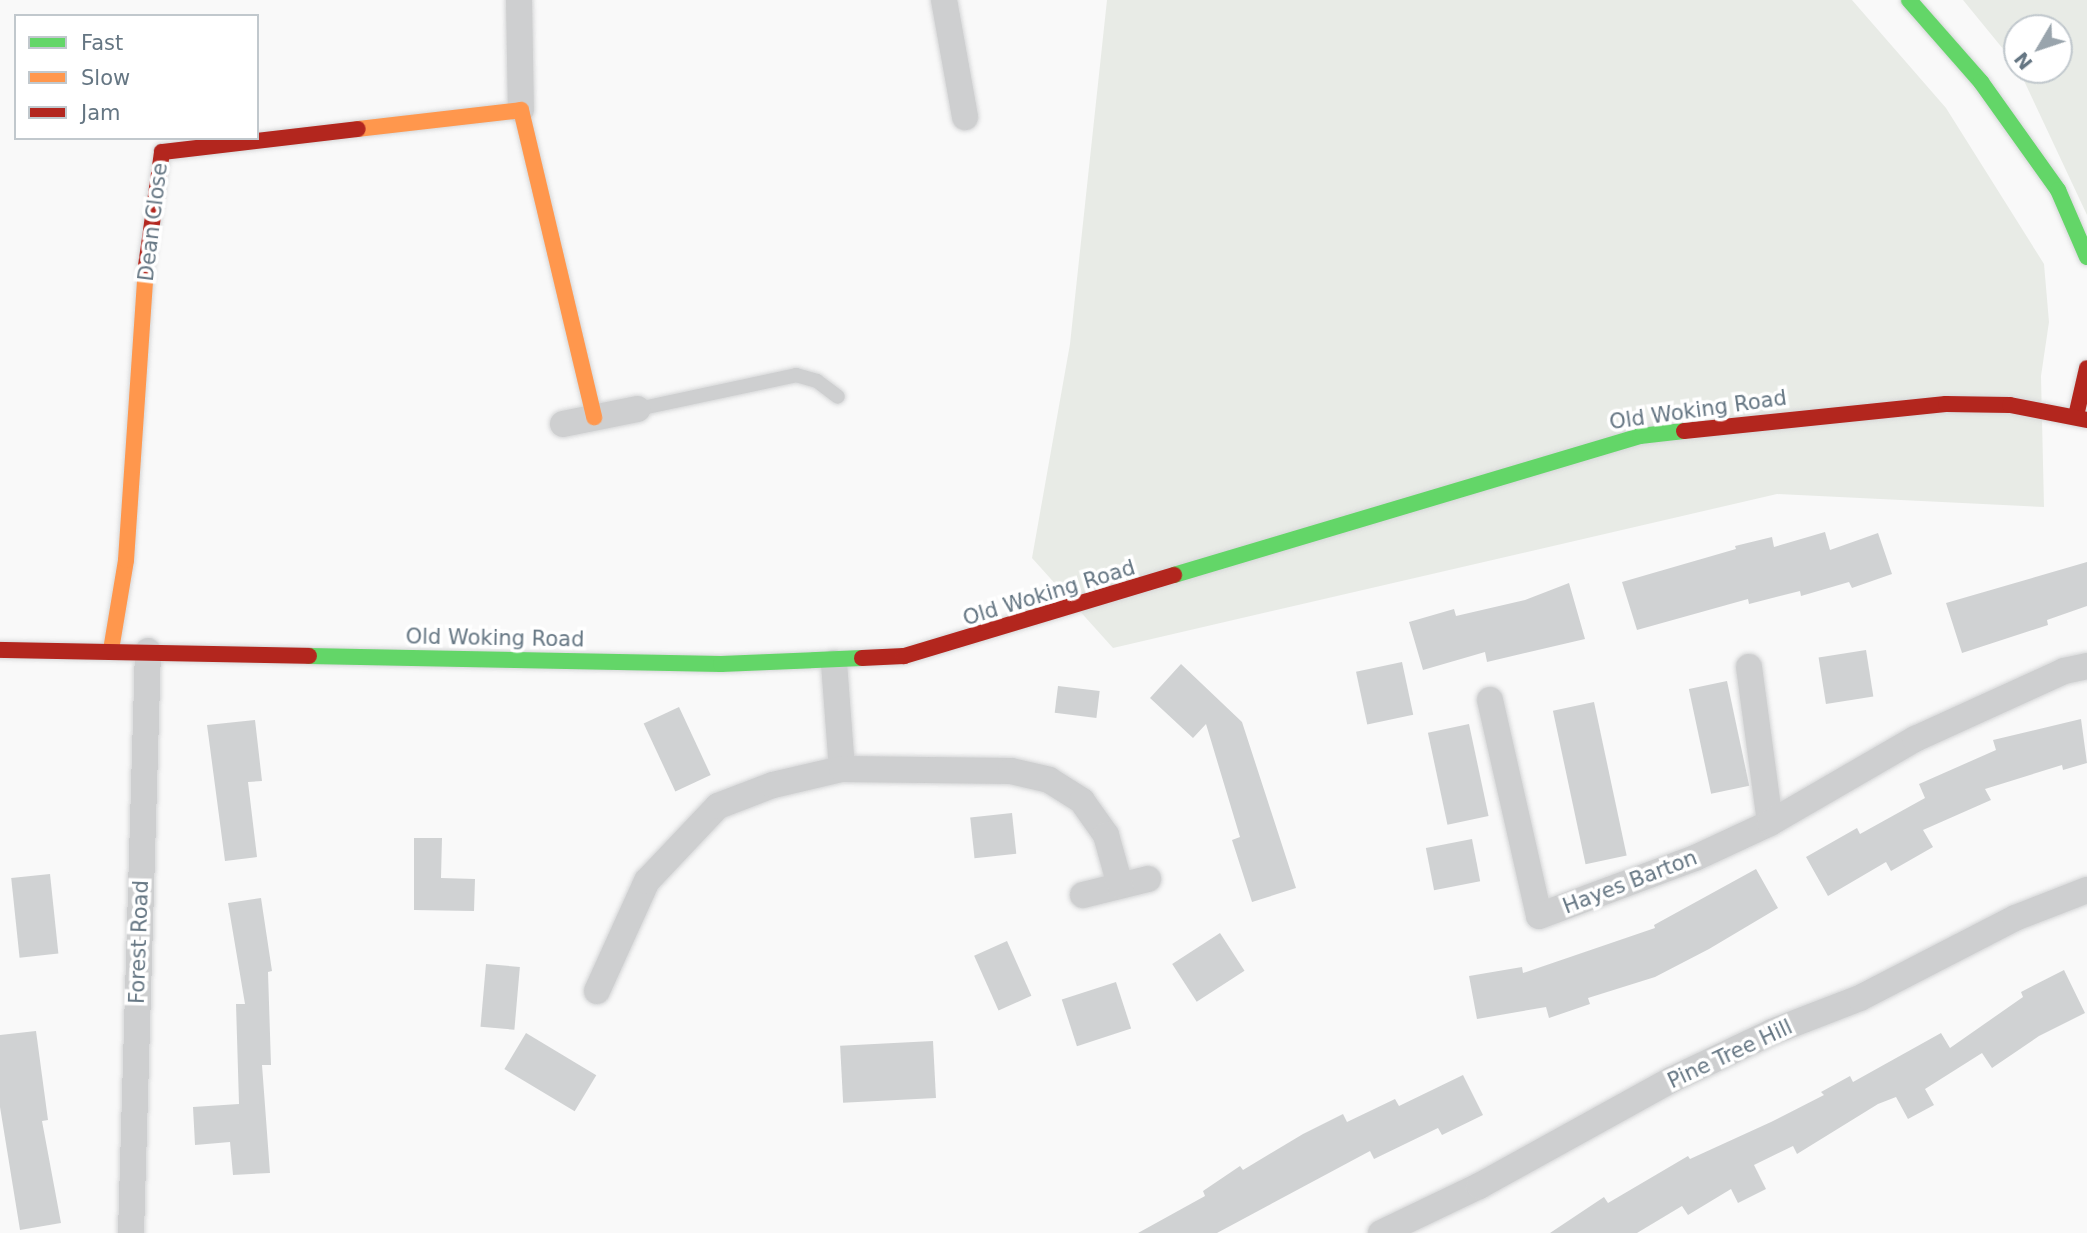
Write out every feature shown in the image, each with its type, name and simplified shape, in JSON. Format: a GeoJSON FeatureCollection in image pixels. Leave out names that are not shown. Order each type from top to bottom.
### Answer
{"type":"FeatureCollection","features":[{"type":"Feature","properties":{"kind":"main road"},"geometry":{"type":"LineString","coordinates":[[1909,0],[1981,82],[2058,190],[2087,257]]}},
{"type":"Feature","properties":{"kind":"main road"},"geometry":{"type":"LineString","coordinates":[[521,110],[594,417]]}},
{"type":"Feature","properties":{"kind":"main road","name":"Dean Close"},"geometry":{"type":"LineString","coordinates":[[111,650],[116,601],[126,560],[149,223],[162,152],[521,110]]}},
{"type":"Feature","properties":{"kind":"main road"},"geometry":{"type":"LineString","coordinates":[[2081,418],[2087,368]]}},
{"type":"Feature","properties":{"kind":"main road","name":"Old Woking Road"},"geometry":{"type":"LineString","coordinates":[[0,650],[834,663],[904,656],[965,642],[1573,452],[1640,436],[1946,404],[2010,405],[2081,418]]}},
{"type":"Feature","properties":{"kind":"street"},"geometry":{"type":"LineString","coordinates":[[519,0],[521,110]]}},
{"type":"Feature","properties":{"kind":"street"},"geometry":{"type":"LineString","coordinates":[[944,0],[965,117]]}},
{"type":"Feature","properties":{"kind":"street"},"geometry":{"type":"LineString","coordinates":[[563,424],[638,409]]}},
{"type":"Feature","properties":{"kind":"street","name":"Forest Road"},"geometry":{"type":"LineString","coordinates":[[131,1233],[148,651]]}},
{"type":"Feature","properties":{"kind":"street"},"geometry":{"type":"LineString","coordinates":[[834,663],[842,769]]}},
{"type":"Feature","properties":{"kind":"street","name":"Hayes Barton"},"geometry":{"type":"LineString","coordinates":[[1490,699],[1539,916],[1695,858],[1770,823],[1915,739],[2064,671],[2087,666]]}},
{"type":"Feature","properties":{"kind":"street"},"geometry":{"type":"LineString","coordinates":[[1749,667],[1770,823]]}},
{"type":"Feature","properties":{"kind":"street"},"geometry":{"type":"LineString","coordinates":[[597,991],[647,881],[718,806],[773,785],[842,769],[1011,771],[1049,780],[1082,801],[1106,835],[1120,885]]}},
{"type":"Feature","properties":{"kind":"street"},"geometry":{"type":"LineString","coordinates":[[1083,895],[1148,879]]}},
{"type":"Feature","properties":{"kind":"street","name":"Pine Tree Hill"},"geometry":{"type":"LineString","coordinates":[[1381,1233],[1479,1186],[1671,1080],[1772,1032],[1860,998],[2015,918],[2087,890]]}},
{"type":"Feature","properties":{"kind":"lane"},"geometry":{"type":"LineString","coordinates":[[638,409],[796,374],[817,381],[838,397]]}},
{"type":"Feature","properties":{"kind":"shaded area"},"geometry":{"type":"Polygon","coordinates":[[[1107,0],[1852,0],[1946,108],[2044,264],[2049,322],[2041,376],[2044,507],[1777,494],[1113,648],[1032,558],[1070,344],[1107,0]]]}},
{"type":"Feature","properties":{"kind":"shaded area"},"geometry":{"type":"Polygon","coordinates":[[[1963,0],[2087,0],[2087,215],[2026,84],[2073,84],[2073,14],[2003,14],[2003,49],[1963,0]]]}},
{"type":"Feature","properties":{"kind":"building"},"geometry":{"type":"Polygon","coordinates":[[[1825,532],[1830,550],[1878,533],[1892,574],[1852,588],[1849,582],[1801,596],[1800,591],[1749,604],[1748,599],[1637,630],[1622,582],[1736,549],[1735,546],[1772,537],[1774,547],[1825,532]]]}},
{"type":"Feature","properties":{"kind":"building"},"geometry":{"type":"Polygon","coordinates":[[[2087,562],[2087,606],[2047,620],[2048,625],[1962,653],[1946,603],[2087,562]]]}},
{"type":"Feature","properties":{"kind":"building"},"geometry":{"type":"Polygon","coordinates":[[[1569,583],[1585,639],[1487,662],[1485,652],[1423,670],[1409,622],[1454,609],[1456,616],[1525,600],[1569,583]]]}},
{"type":"Feature","properties":{"kind":"building"},"geometry":{"type":"Polygon","coordinates":[[[1866,650],[1873,696],[1826,704],[1819,658],[1866,650]]]}},
{"type":"Feature","properties":{"kind":"building"},"geometry":{"type":"Polygon","coordinates":[[[1402,662],[1413,715],[1367,725],[1356,672],[1402,662]]]}},
{"type":"Feature","properties":{"kind":"building"},"geometry":{"type":"Polygon","coordinates":[[[1181,664],[1242,722],[1296,888],[1252,902],[1232,840],[1240,837],[1206,724],[1193,738],[1150,698],[1181,664]]]}},
{"type":"Feature","properties":{"kind":"building"},"geometry":{"type":"Polygon","coordinates":[[[1727,681],[1749,786],[1711,794],[1689,689],[1727,681]]]}},
{"type":"Feature","properties":{"kind":"building"},"geometry":{"type":"Polygon","coordinates":[[[1058,686],[1100,691],[1096,718],[1055,713],[1058,686]]]}},
{"type":"Feature","properties":{"kind":"building"},"geometry":{"type":"Polygon","coordinates":[[[1594,702],[1627,856],[1586,864],[1553,711],[1594,702]]]}},
{"type":"Feature","properties":{"kind":"building"},"geometry":{"type":"Polygon","coordinates":[[[679,707],[711,775],[675,791],[644,723],[679,707]]]}},
{"type":"Feature","properties":{"kind":"building"},"geometry":{"type":"Polygon","coordinates":[[[2081,719],[2087,763],[2063,770],[2062,765],[1985,789],[1991,800],[1923,830],[1933,847],[1891,871],[1886,862],[1828,896],[1806,857],[1857,828],[1860,834],[1925,798],[1919,784],[1996,750],[1993,740],[2081,719]]]}},
{"type":"Feature","properties":{"kind":"building"},"geometry":{"type":"Polygon","coordinates":[[[255,720],[262,781],[248,782],[257,857],[225,861],[207,725],[255,720]]]}},
{"type":"Feature","properties":{"kind":"building"},"geometry":{"type":"Polygon","coordinates":[[[1469,724],[1489,816],[1447,825],[1428,733],[1469,724]]]}},
{"type":"Feature","properties":{"kind":"building"},"geometry":{"type":"Polygon","coordinates":[[[1012,813],[1016,854],[975,858],[970,817],[1012,813]]]}},
{"type":"Feature","properties":{"kind":"building"},"geometry":{"type":"Polygon","coordinates":[[[414,838],[442,838],[441,878],[475,879],[474,911],[414,910],[414,838]]]}},
{"type":"Feature","properties":{"kind":"building"},"geometry":{"type":"Polygon","coordinates":[[[1472,839],[1480,881],[1434,890],[1426,848],[1472,839]]]}},
{"type":"Feature","properties":{"kind":"building"},"geometry":{"type":"Polygon","coordinates":[[[1756,869],[1778,908],[1709,949],[1655,977],[1588,998],[1590,1004],[1549,1018],[1546,1007],[1477,1019],[1469,976],[1522,967],[1523,973],[1655,928],[1654,925],[1756,869]]]}},
{"type":"Feature","properties":{"kind":"building"},"geometry":{"type":"Polygon","coordinates":[[[50,874],[58,954],[20,958],[11,878],[50,874]]]}},
{"type":"Feature","properties":{"kind":"building"},"geometry":{"type":"Polygon","coordinates":[[[261,898],[272,971],[268,972],[271,1065],[262,1065],[270,1173],[233,1175],[230,1142],[195,1145],[193,1107],[239,1104],[236,1004],[245,1004],[228,903],[261,898]]]}},
{"type":"Feature","properties":{"kind":"building"},"geometry":{"type":"Polygon","coordinates":[[[1220,933],[1245,971],[1197,1002],[1172,964],[1220,933]]]}},
{"type":"Feature","properties":{"kind":"building"},"geometry":{"type":"Polygon","coordinates":[[[1007,941],[1031,996],[999,1010],[974,956],[1007,941]]]}},
{"type":"Feature","properties":{"kind":"building"},"geometry":{"type":"Polygon","coordinates":[[[486,964],[520,967],[514,1030],[481,1027],[486,964]]]}},
{"type":"Feature","properties":{"kind":"building"},"geometry":{"type":"Polygon","coordinates":[[[2064,970],[2085,1013],[2039,1036],[1992,1068],[1982,1053],[1925,1089],[1934,1105],[1908,1119],[1896,1097],[1878,1104],[1797,1154],[1793,1146],[1754,1165],[1766,1189],[1738,1203],[1731,1189],[1688,1215],[1682,1206],[1637,1233],[1550,1233],[1604,1197],[1608,1203],[1688,1156],[1690,1159],[1771,1122],[1824,1095],[1821,1092],[1850,1076],[1853,1082],[1941,1033],[1950,1048],[2023,997],[2021,992],[2064,970]]]}},
{"type":"Feature","properties":{"kind":"building"},"geometry":{"type":"Polygon","coordinates":[[[1116,982],[1131,1029],[1077,1046],[1062,1000],[1116,982]]]}},
{"type":"Feature","properties":{"kind":"building"},"geometry":{"type":"Polygon","coordinates":[[[36,1031],[48,1120],[42,1121],[61,1223],[20,1230],[0,1107],[0,1035],[36,1031]]]}},
{"type":"Feature","properties":{"kind":"building"},"geometry":{"type":"Polygon","coordinates":[[[526,1033],[596,1075],[575,1111],[504,1069],[526,1033]]]}},
{"type":"Feature","properties":{"kind":"building"},"geometry":{"type":"Polygon","coordinates":[[[933,1041],[936,1098],[843,1103],[840,1046],[933,1041]]]}},
{"type":"Feature","properties":{"kind":"building"},"geometry":{"type":"Polygon","coordinates":[[[1463,1075],[1483,1115],[1442,1135],[1438,1128],[1374,1159],[1370,1151],[1217,1233],[1138,1233],[1205,1196],[1203,1191],[1240,1166],[1243,1170],[1343,1114],[1347,1122],[1395,1099],[1399,1106],[1463,1075]]]}},
{"type":"Feature","properties":{"kind":"traffic: fast"},"geometry":{"type":"LineString","coordinates":[[1909,0],[1981,82],[2058,190],[2087,257]]}},
{"type":"Feature","properties":{"kind":"traffic: fast"},"geometry":{"type":"LineString","coordinates":[[1174,575],[1640,436],[1684,431]]}},
{"type":"Feature","properties":{"kind":"traffic: fast"},"geometry":{"type":"LineString","coordinates":[[309,656],[721,664],[862,658]]}},
{"type":"Feature","properties":{"kind":"traffic: slow"},"geometry":{"type":"LineString","coordinates":[[358,129],[521,110],[594,417]]}},
{"type":"Feature","properties":{"kind":"traffic: slow"},"geometry":{"type":"LineString","coordinates":[[111,650],[126,560],[146,266]]}},
{"type":"Feature","properties":{"kind":"traffic: jam"},"geometry":{"type":"LineString","coordinates":[[146,266],[162,152],[358,129]]}},
{"type":"Feature","properties":{"kind":"traffic: jam"},"geometry":{"type":"LineString","coordinates":[[2076,416],[2087,368]]}},
{"type":"Feature","properties":{"kind":"traffic: jam"},"geometry":{"type":"LineString","coordinates":[[1684,431],[1946,404],[2010,405],[2087,420]]}},
{"type":"Feature","properties":{"kind":"traffic: jam"},"geometry":{"type":"LineString","coordinates":[[862,658],[904,656],[1174,575]]}},
{"type":"Feature","properties":{"kind":"traffic: jam"},"geometry":{"type":"LineString","coordinates":[[0,650],[309,656]]}}]}
